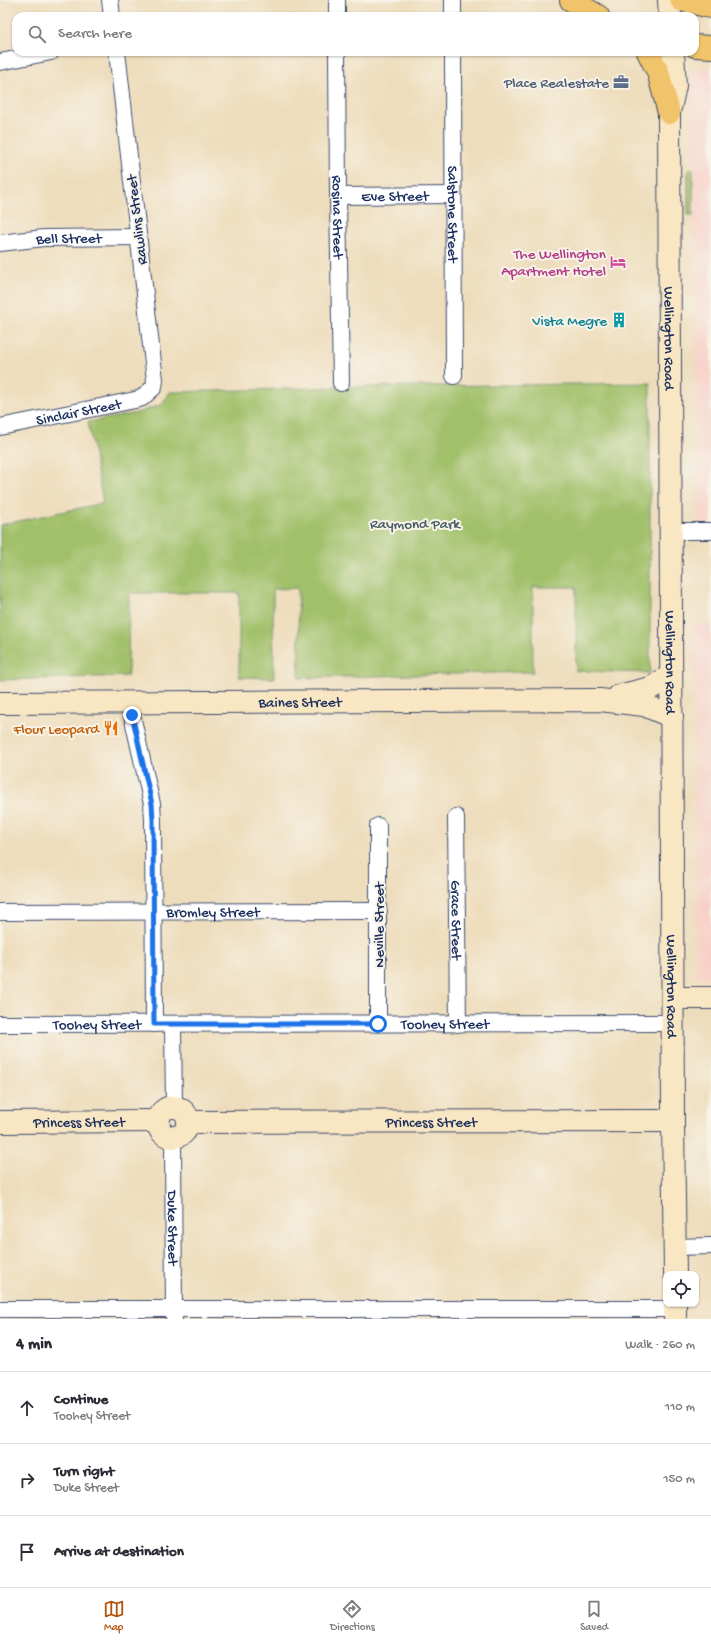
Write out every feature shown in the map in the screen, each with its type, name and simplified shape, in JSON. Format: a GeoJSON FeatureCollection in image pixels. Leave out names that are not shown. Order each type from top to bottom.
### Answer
{"type":"FeatureCollection","features":[{"type":"Feature","properties":{"kind":"main road"},"geometry":{"type":"LineString","coordinates":[[571,0],[591,12]]}},
{"type":"Feature","properties":{"kind":"main road"},"geometry":{"type":"LineString","coordinates":[[681,0],[711,7]]}},
{"type":"Feature","properties":{"kind":"main road"},"geometry":{"type":"LineString","coordinates":[[699,46],[711,47]]}},
{"type":"Feature","properties":{"kind":"main road"},"geometry":{"type":"LineString","coordinates":[[650,56],[658,72],[669,113]]}},
{"type":"Feature","properties":{"kind":"street"},"geometry":{"type":"LineString","coordinates":[[110,0],[112,12]]}},
{"type":"Feature","properties":{"kind":"street"},"geometry":{"type":"LineString","coordinates":[[337,0],[337,12]]}},
{"type":"Feature","properties":{"kind":"street"},"geometry":{"type":"LineString","coordinates":[[453,0],[453,12]]}},
{"type":"Feature","properties":{"kind":"street"},"geometry":{"type":"LineString","coordinates":[[669,0],[670,12]]}},
{"type":"Feature","properties":{"kind":"street"},"geometry":{"type":"LineString","coordinates":[[0,62],[31,56]]}},
{"type":"Feature","properties":{"kind":"street","name":"Rawlins Street"},"geometry":{"type":"LineString","coordinates":[[117,56],[155,380],[154,387]]}},
{"type":"Feature","properties":{"kind":"street","name":"Rosina Street"},"geometry":{"type":"LineString","coordinates":[[337,56],[341,383]]}},
{"type":"Feature","properties":{"kind":"street","name":"Salstone Street"},"geometry":{"type":"LineString","coordinates":[[453,56],[454,376]]}},
{"type":"Feature","properties":{"kind":"street","name":"Wellington Road"},"geometry":{"type":"LineString","coordinates":[[673,56],[675,86],[669,113],[672,531],[673,1121],[676,1248],[675,1271]]}},
{"type":"Feature","properties":{"kind":"street","name":"Eve Street"},"geometry":{"type":"LineString","coordinates":[[338,196],[453,195]]}},
{"type":"Feature","properties":{"kind":"street","name":"Bell Street"},"geometry":{"type":"LineString","coordinates":[[0,243],[44,238],[138,237]]}},
{"type":"Feature","properties":{"kind":"street","name":"Sinclair Street"},"geometry":{"type":"LineString","coordinates":[[0,427],[135,400],[142,398],[154,387]]}},
{"type":"Feature","properties":{"kind":"street"},"geometry":{"type":"LineString","coordinates":[[672,531],[711,531]]}},
{"type":"Feature","properties":{"kind":"street","name":"Baines Street"},"geometry":{"type":"LineString","coordinates":[[600,700],[645,690],[672,675]]}},
{"type":"Feature","properties":{"kind":"street","name":"Baines Street"},"geometry":{"type":"LineString","coordinates":[[0,703],[600,700],[644,705],[672,717]]}},
{"type":"Feature","properties":{"kind":"street"},"geometry":{"type":"LineString","coordinates":[[129,702],[152,804],[154,1024]]}},
{"type":"Feature","properties":{"kind":"street","name":"Grace Street"},"geometry":{"type":"LineString","coordinates":[[456,817],[458,1024]]}},
{"type":"Feature","properties":{"kind":"street","name":"Neville Street"},"geometry":{"type":"LineString","coordinates":[[378,826],[378,1024]]}},
{"type":"Feature","properties":{"kind":"street","name":"Bromley Street"},"geometry":{"type":"LineString","coordinates":[[0,912],[379,911]]}},
{"type":"Feature","properties":{"kind":"street"},"geometry":{"type":"LineString","coordinates":[[673,998],[711,998]]}},
{"type":"Feature","properties":{"kind":"street","name":"Toohey Street"},"geometry":{"type":"LineString","coordinates":[[0,1024],[673,1023]]}},
{"type":"Feature","properties":{"kind":"street","name":"Duke Street"},"geometry":{"type":"LineString","coordinates":[[173,1024],[174,1314]]}},
{"type":"Feature","properties":{"kind":"street","name":"Princess Street"},"geometry":{"type":"LineString","coordinates":[[0,1122],[673,1121]]}},
{"type":"Feature","properties":{"kind":"street"},"geometry":{"type":"LineString","coordinates":[[676,1248],[711,1246]]}},
{"type":"Feature","properties":{"kind":"street"},"geometry":{"type":"LineString","coordinates":[[0,1309],[174,1314],[675,1310]]}},
{"type":"Feature","properties":{"kind":"shaded area"},"geometry":{"type":"Polygon","coordinates":[[[699,68],[711,68],[711,527],[698,527],[691,77],[699,68]]]}},
{"type":"Feature","properties":{"kind":"shaded area"},"geometry":{"type":"Polygon","coordinates":[[[693,624],[711,624],[711,978],[696,978],[693,624]]]}},
{"type":"Feature","properties":{"kind":"green space"},"geometry":{"type":"Polygon","coordinates":[[[688,169],[693,169],[693,215],[688,215],[688,169]]]}},
{"type":"Feature","properties":{"kind":"green space","name":"Raymond Park"},"geometry":{"type":"Polygon","coordinates":[[[650,383],[650,673],[576,671],[576,587],[533,587],[533,672],[299,678],[298,588],[273,589],[274,678],[239,677],[239,593],[129,593],[128,676],[0,680],[0,525],[103,503],[88,422],[137,413],[161,405],[170,392],[350,387],[650,383]]]}},
{"type":"Feature","properties":{"kind":"place","name":"Place Realestate"},"geometry":{"type":"Point","coordinates":[621,82]}},
{"type":"Feature","properties":{"kind":"place","name":"The Wellington Apartment Hotel"},"geometry":{"type":"Point","coordinates":[618,262]}},
{"type":"Feature","properties":{"kind":"place","name":"Vista Megre"},"geometry":{"type":"Point","coordinates":[619,320]}},
{"type":"Feature","properties":{"kind":"place","name":"Flour Leopard"},"geometry":{"type":"Point","coordinates":[111,728]}},
{"type":"Feature","properties":{"kind":"route"},"geometry":{"type":"LineString","coordinates":[[132,715],[152,804],[154,1024],[378,1024]]}}]}
